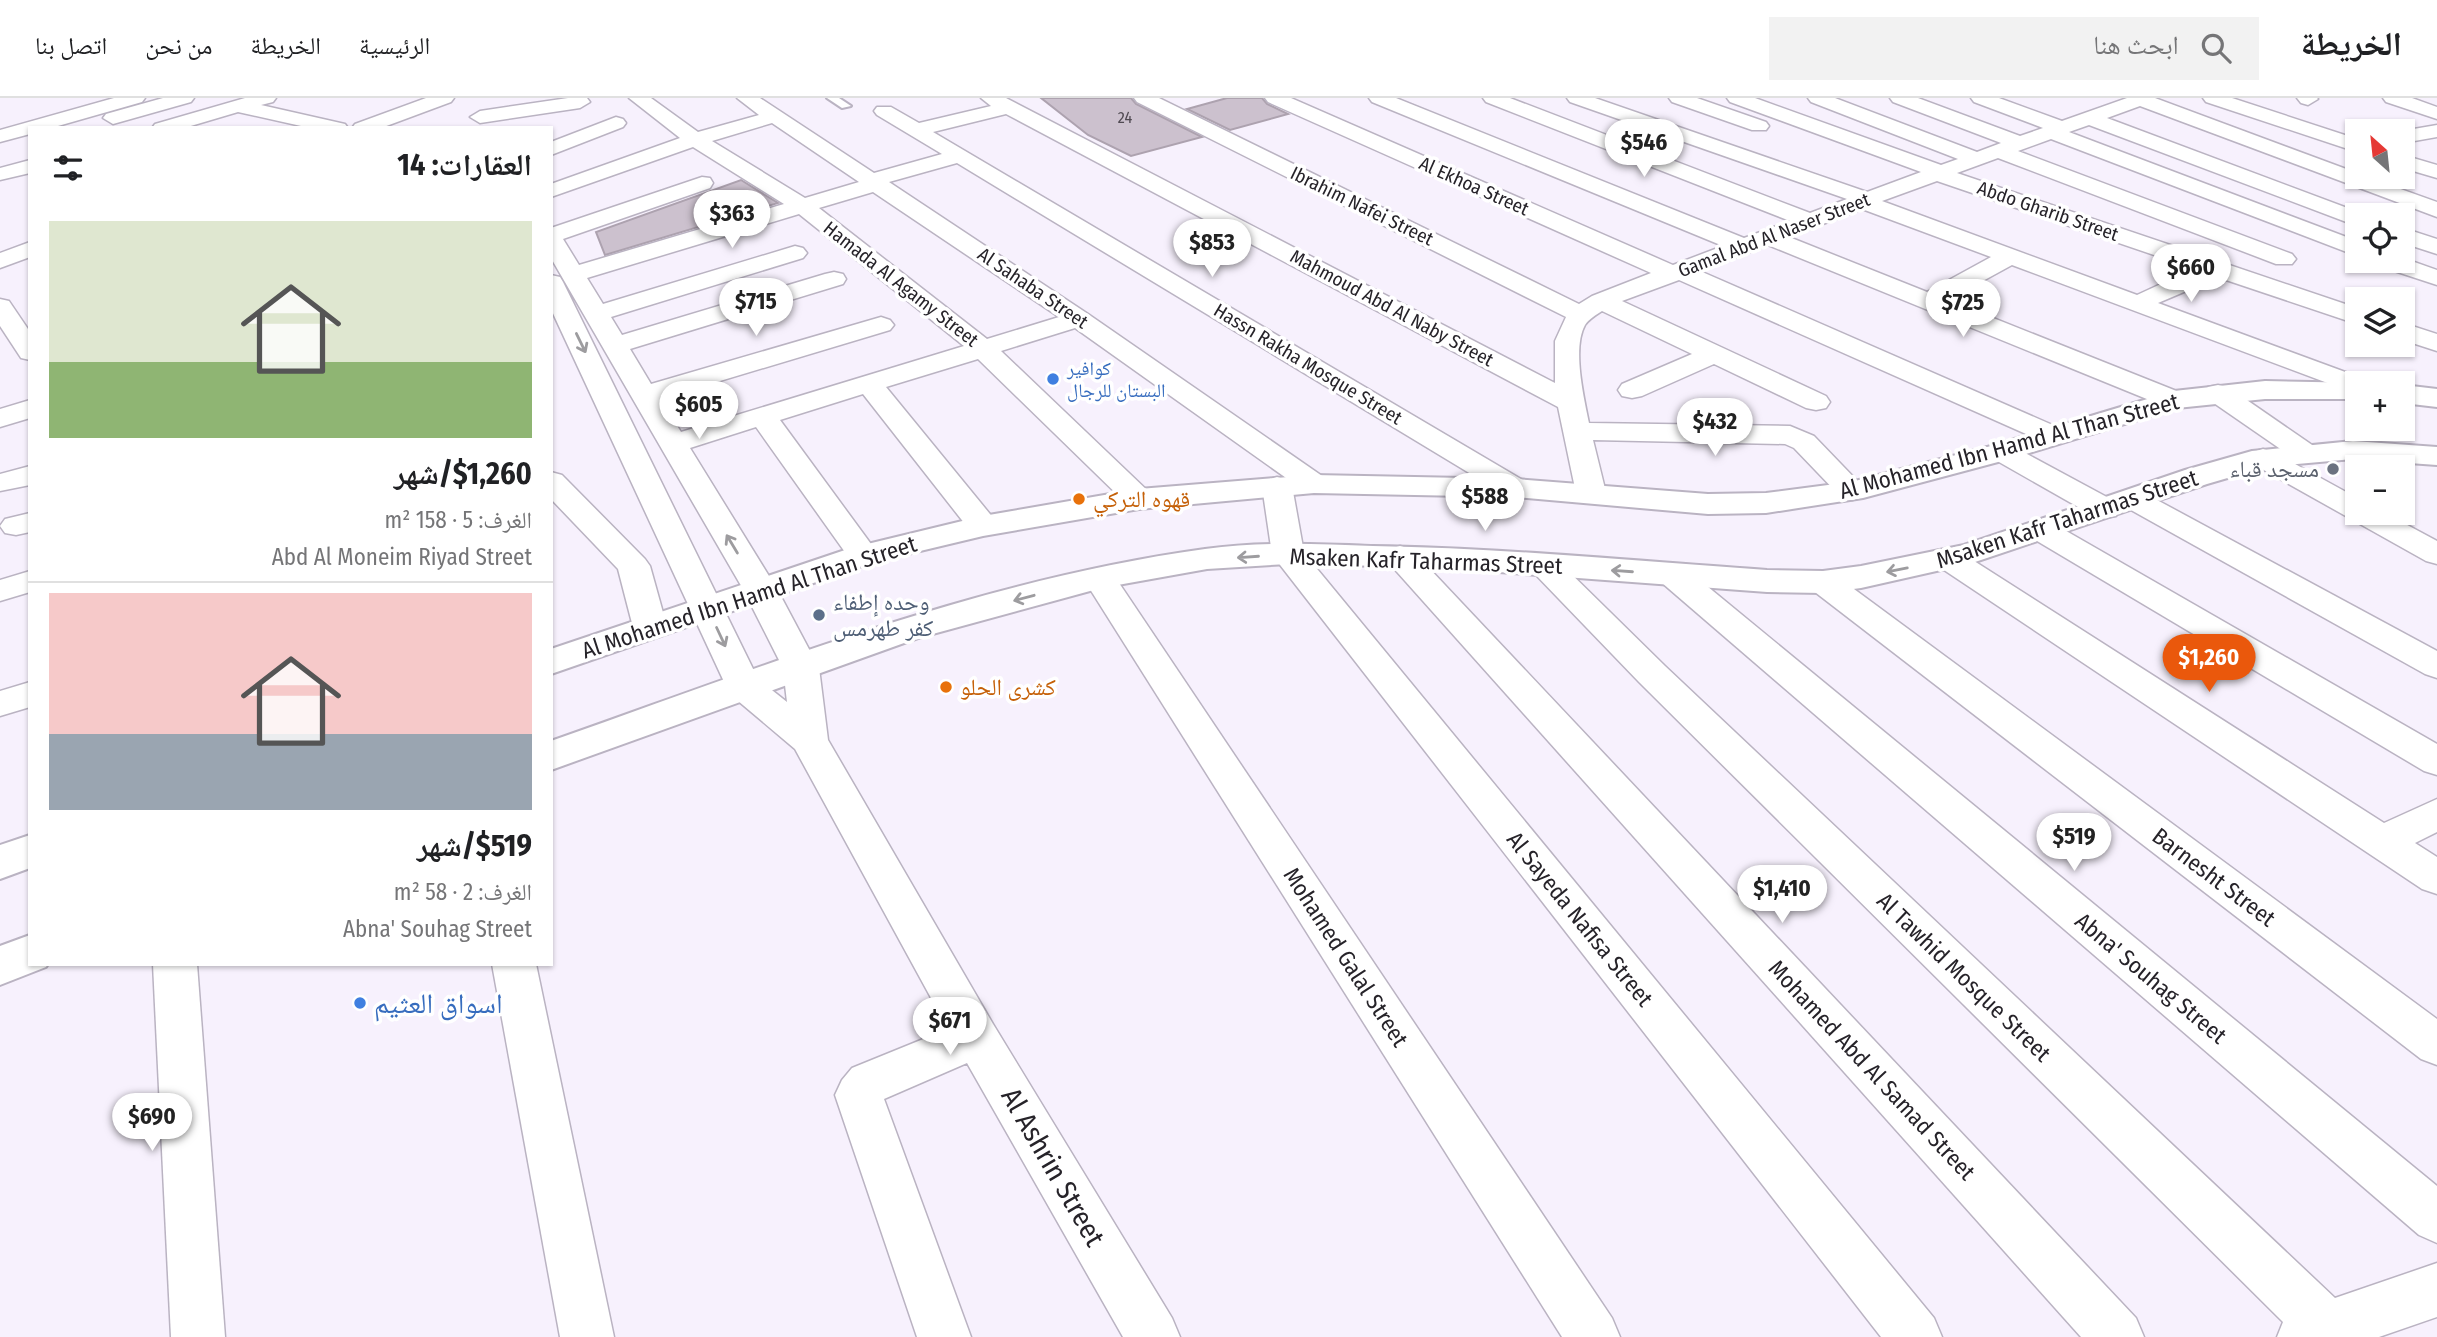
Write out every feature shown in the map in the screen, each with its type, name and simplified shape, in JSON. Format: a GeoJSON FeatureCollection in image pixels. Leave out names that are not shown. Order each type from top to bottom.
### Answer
{"type":"FeatureCollection","features":[{"type":"Feature","properties":{"kind":"street"},"geometry":{"type":"LineString","coordinates":[[36,126],[135,98]]}},
{"type":"Feature","properties":{"kind":"street"},"geometry":{"type":"LineString","coordinates":[[85,126],[184,98]]}},
{"type":"Feature","properties":{"kind":"street"},"geometry":{"type":"LineString","coordinates":[[169,126],[266,98]]}},
{"type":"Feature","properties":{"kind":"street","name":"Hamada Al Agamy Street"},"geometry":{"type":"LineString","coordinates":[[639,98],[695,139],[802,206],[982,348],[1139,499]]}},
{"type":"Feature","properties":{"kind":"street","name":"Al Sahaba Street"},"geometry":{"type":"LineString","coordinates":[[747,98],[1079,318],[1296,485]]}},
{"type":"Feature","properties":{"kind":"street","name":"Ibrahim Nafei Street"},"geometry":{"type":"LineString","coordinates":[[1143,98],[1590,307],[1714,354],[1816,401]]}},
{"type":"Feature","properties":{"kind":"street","name":"Al Ekhoa Street"},"geometry":{"type":"LineString","coordinates":[[1275,98],[2054,436]]}},
{"type":"Feature","properties":{"kind":"street"},"geometry":{"type":"LineString","coordinates":[[1379,98],[1744,247]]}},
{"type":"Feature","properties":{"kind":"street"},"geometry":{"type":"LineString","coordinates":[[1493,98],[1811,221]]}},
{"type":"Feature","properties":{"kind":"street"},"geometry":{"type":"LineString","coordinates":[[1577,98],[1865,200],[2345,383]]}},
{"type":"Feature","properties":{"kind":"street"},"geometry":{"type":"LineString","coordinates":[[1679,98],[1759,126]]}},
{"type":"Feature","properties":{"kind":"street","name":"Abdo Gharib Street"},"geometry":{"type":"LineString","coordinates":[[1737,98],[1939,173],[2345,312]]}},
{"type":"Feature","properties":{"kind":"street"},"geometry":{"type":"LineString","coordinates":[[1818,98],[1998,151],[2284,259]]}},
{"type":"Feature","properties":{"kind":"street"},"geometry":{"type":"LineString","coordinates":[[1900,98],[1998,151]]}},
{"type":"Feature","properties":{"kind":"street"},"geometry":{"type":"LineString","coordinates":[[1981,98],[2345,244]]}},
{"type":"Feature","properties":{"kind":"street"},"geometry":{"type":"LineString","coordinates":[[2213,98],[2345,141]]}},
{"type":"Feature","properties":{"kind":"street"},"geometry":{"type":"LineString","coordinates":[[2393,98],[2437,113]]}},
{"type":"Feature","properties":{"kind":"street"},"geometry":{"type":"LineString","coordinates":[[2142,99],[2437,210]]}},
{"type":"Feature","properties":{"kind":"street","name":"Gamal Abd Al Naser Street"},"geometry":{"type":"LineString","coordinates":[[1590,307],[1865,200],[2056,130],[2085,108],[2113,109],[2142,99]]}},
{"type":"Feature","properties":{"kind":"street"},"geometry":{"type":"LineString","coordinates":[[374,126],[464,111],[580,102]]}},
{"type":"Feature","properties":{"kind":"street"},"geometry":{"type":"LineString","coordinates":[[916,130],[1000,103]]}},
{"type":"Feature","properties":{"kind":"street","name":"Mahmoud Abd Al Naby Street"},"geometry":{"type":"LineString","coordinates":[[1000,103],[1570,402]]}},
{"type":"Feature","properties":{"kind":"street"},"geometry":{"type":"LineString","coordinates":[[237,106],[329,126]]}},
{"type":"Feature","properties":{"kind":"street"},"geometry":{"type":"LineString","coordinates":[[2085,108],[2221,167],[2345,214]]}},
{"type":"Feature","properties":{"kind":"street","name":"Hassn Rakha Mosque Street"},"geometry":{"type":"LineString","coordinates":[[884,111],[1515,488]]}},
{"type":"Feature","properties":{"kind":"street"},"geometry":{"type":"LineString","coordinates":[[553,190],[695,139],[775,116]]}},
{"type":"Feature","properties":{"kind":"street"},"geometry":{"type":"LineString","coordinates":[[553,148],[616,123]]}},
{"type":"Feature","properties":{"kind":"street"},"geometry":{"type":"LineString","coordinates":[[0,136],[28,128]]}},
{"type":"Feature","properties":{"kind":"street"},"geometry":{"type":"LineString","coordinates":[[0,150],[28,142]]}},
{"type":"Feature","properties":{"kind":"street"},"geometry":{"type":"LineString","coordinates":[[2221,167],[2345,147]]}},
{"type":"Feature","properties":{"kind":"street"},"geometry":{"type":"LineString","coordinates":[[558,285],[960,156]]}},
{"type":"Feature","properties":{"kind":"street"},"geometry":{"type":"LineString","coordinates":[[2415,165],[2437,172]]}},
{"type":"Feature","properties":{"kind":"street"},"geometry":{"type":"LineString","coordinates":[[0,174],[28,167]]}},
{"type":"Feature","properties":{"kind":"street"},"geometry":{"type":"LineString","coordinates":[[553,236],[702,183]]}},
{"type":"Feature","properties":{"kind":"street"},"geometry":{"type":"LineString","coordinates":[[1768,237],[2174,400]]}},
{"type":"Feature","properties":{"kind":"street"},"geometry":{"type":"LineString","coordinates":[[2415,239],[2436,247]]}},
{"type":"Feature","properties":{"kind":"street"},"geometry":{"type":"LineString","coordinates":[[0,261],[28,251]]}},
{"type":"Feature","properties":{"kind":"street","name":"Al Ashrin Street"},"geometry":{"type":"LineString","coordinates":[[553,251],[558,285],[744,686],[809,740],[977,1038],[1153,1337]]}},
{"type":"Feature","properties":{"kind":"street"},"geometry":{"type":"LineString","coordinates":[[595,314],[795,253]]}},
{"type":"Feature","properties":{"kind":"street"},"geometry":{"type":"LineString","coordinates":[[1930,300],[2011,256]]}},
{"type":"Feature","properties":{"kind":"street"},"geometry":{"type":"LineString","coordinates":[[0,271],[28,275]]}},
{"type":"Feature","properties":{"kind":"street"},"geometry":{"type":"LineString","coordinates":[[2415,271],[2437,278]]}},
{"type":"Feature","properties":{"kind":"street"},"geometry":{"type":"LineString","coordinates":[[2139,304],[2162,290],[2193,279],[2229,272]]}},
{"type":"Feature","properties":{"kind":"street"},"geometry":{"type":"LineString","coordinates":[[614,346],[834,279]]}},
{"type":"Feature","properties":{"kind":"street","name":"Al Ashrin Street"},"geometry":{"type":"LineString","coordinates":[[558,285],[595,314],[760,589],[801,668],[809,740]]}},
{"type":"Feature","properties":{"kind":"street"},"geometry":{"type":"LineString","coordinates":[[1590,307],[1571,328],[1567,345],[1570,402],[1591,493]]}},
{"type":"Feature","properties":{"kind":"street"},"geometry":{"type":"LineString","coordinates":[[12,309],[28,347]]}},
{"type":"Feature","properties":{"kind":"street"},"geometry":{"type":"LineString","coordinates":[[672,444],[1079,318]]}},
{"type":"Feature","properties":{"kind":"street"},"geometry":{"type":"LineString","coordinates":[[643,395],[881,326]]}},
{"type":"Feature","properties":{"kind":"street"},"geometry":{"type":"LineString","coordinates":[[2415,335],[2437,343]]}},
{"type":"Feature","properties":{"kind":"street"},"geometry":{"type":"LineString","coordinates":[[1632,390],[1714,354]]}},
{"type":"Feature","properties":{"kind":"street"},"geometry":{"type":"LineString","coordinates":[[868,383],[984,526]]}},
{"type":"Feature","properties":{"kind":"street","name":"Al Mohamed Ibn Hamd Al Than Street"},"geometry":{"type":"LineString","coordinates":[[553,662],[863,555],[984,526],[1139,499],[1296,485],[1515,488],[1708,504],[1766,503],[1852,491],[2002,452],[2174,400],[2218,393],[2345,388]]}},
{"type":"Feature","properties":{"kind":"street"},"geometry":{"type":"LineString","coordinates":[[2218,393],[2305,453]]}},
{"type":"Feature","properties":{"kind":"street"},"geometry":{"type":"LineString","coordinates":[[2415,395],[2437,398]]}},
{"type":"Feature","properties":{"kind":"street"},"geometry":{"type":"LineString","coordinates":[[0,419],[28,409]]}},
{"type":"Feature","properties":{"kind":"street"},"geometry":{"type":"LineString","coordinates":[[762,415],[863,555]]}},
{"type":"Feature","properties":{"kind":"street"},"geometry":{"type":"LineString","coordinates":[[1575,432],[1790,435],[1804,442],[1852,491]]}},
{"type":"Feature","properties":{"kind":"street"},"geometry":{"type":"LineString","coordinates":[[0,442],[28,434]]}},
{"type":"Feature","properties":{"kind":"street","name":"Msaken Kafr Taharmas Street"},"geometry":{"type":"LineString","coordinates":[[553,755],[905,630],[1099,578],[1207,559],[1288,554],[1400,556],[1673,575],[1823,582],[1949,559],[2043,531],[2196,477],[2263,458],[2353,450],[2428,458]]}},
{"type":"Feature","properties":{"kind":"street"},"geometry":{"type":"LineString","coordinates":[[2002,452],[2119,504],[2437,666]]}},
{"type":"Feature","properties":{"kind":"street"},"geometry":{"type":"LineString","coordinates":[[2263,458],[2345,503]]}},
{"type":"Feature","properties":{"kind":"street","name":"Al Sayeda Nafisa Street"},"geometry":{"type":"LineString","coordinates":[[1296,485],[1288,554],[1915,1337]]}},
{"type":"Feature","properties":{"kind":"street"},"geometry":{"type":"LineString","coordinates":[[553,486],[566,516],[634,566],[650,627]]}},
{"type":"Feature","properties":{"kind":"street"},"geometry":{"type":"LineString","coordinates":[[2384,525],[2437,554]]}},
{"type":"Feature","properties":{"kind":"street"},"geometry":{"type":"LineString","coordinates":[[2043,531],[2437,761]]}},
{"type":"Feature","properties":{"kind":"street","name":"Mohamed Abd Al Samad Street"},"geometry":{"type":"LineString","coordinates":[[1400,556],[2117,1337]]}},
{"type":"Feature","properties":{"kind":"street"},"geometry":{"type":"LineString","coordinates":[[1949,559],[2437,878]]}},
{"type":"Feature","properties":{"kind":"street","name":"Al Tawhid Mosque Street"},"geometry":{"type":"LineString","coordinates":[[1544,565],[2313,1333]]}},
{"type":"Feature","properties":{"kind":"street","name":"Abna' Souhag Street"},"geometry":{"type":"LineString","coordinates":[[1673,575],[2437,1218]]}},
{"type":"Feature","properties":{"kind":"street","name":"Mohamed Galal Street"},"geometry":{"type":"LineString","coordinates":[[1099,578],[1593,1337]]}},
{"type":"Feature","properties":{"kind":"street"},"geometry":{"type":"LineString","coordinates":[[0,591],[28,582]]}},
{"type":"Feature","properties":{"kind":"street","name":"Barnesht Street"},"geometry":{"type":"LineString","coordinates":[[1823,582],[2437,1045]]}},
{"type":"Feature","properties":{"kind":"street"},"geometry":{"type":"LineString","coordinates":[[0,704],[28,695]]}},
{"type":"Feature","properties":{"kind":"street"},"geometry":{"type":"LineString","coordinates":[[2382,842],[2437,814]]}},
{"type":"Feature","properties":{"kind":"street"},"geometry":{"type":"LineString","coordinates":[[0,862],[28,852]]}},
{"type":"Feature","properties":{"kind":"street"},"geometry":{"type":"LineString","coordinates":[[0,966],[28,955]]}},
{"type":"Feature","properties":{"kind":"street"},"geometry":{"type":"LineString","coordinates":[[175,966],[198,1337]]}},
{"type":"Feature","properties":{"kind":"street"},"geometry":{"type":"LineString","coordinates":[[514,966],[587,1337]]}},
{"type":"Feature","properties":{"kind":"street"},"geometry":{"type":"LineString","coordinates":[[944,1337],[859,1095],[869,1083],[977,1038]]}},
{"type":"Feature","properties":{"kind":"street"},"geometry":{"type":"LineString","coordinates":[[2313,1333],[2437,1290]]}},
{"type":"Feature","properties":{"kind":"lane"},"geometry":{"type":"LineString","coordinates":[[832,98],[845,106]]}},
{"type":"Feature","properties":{"kind":"building"},"geometry":{"type":"Polygon","coordinates":[[[1041,98],[1131,98],[1136,104],[1202,137],[1131,156],[1088,135],[1041,98]]]}},
{"type":"Feature","properties":{"kind":"building"},"geometry":{"type":"Polygon","coordinates":[[[1227,98],[1262,98],[1267,104],[1288,114],[1230,130],[1187,109],[1227,98]]]}},
{"type":"Feature","properties":{"kind":"building"},"geometry":{"type":"Polygon","coordinates":[[[741,180],[778,203],[605,255],[596,232],[741,180]]]}},
{"type":"Feature","properties":{"kind":"place","name":"كوافير البستان للرجال"},"geometry":{"type":"Point","coordinates":[1053,379]}},
{"type":"Feature","properties":{"kind":"place","name":"مسجد قباء"},"geometry":{"type":"Point","coordinates":[2333,469]}},
{"type":"Feature","properties":{"kind":"place","name":"قهوه التركي"},"geometry":{"type":"Point","coordinates":[1079,499]}},
{"type":"Feature","properties":{"kind":"place","name":"وحده إطفاء كفر طهرمس"},"geometry":{"type":"Point","coordinates":[819,615]}},
{"type":"Feature","properties":{"kind":"place","name":"كشرى الحلو"},"geometry":{"type":"Point","coordinates":[946,687]}},
{"type":"Feature","properties":{"kind":"place","name":"اسواق العثيم"},"geometry":{"type":"Point","coordinates":[360,1003]}}]}
